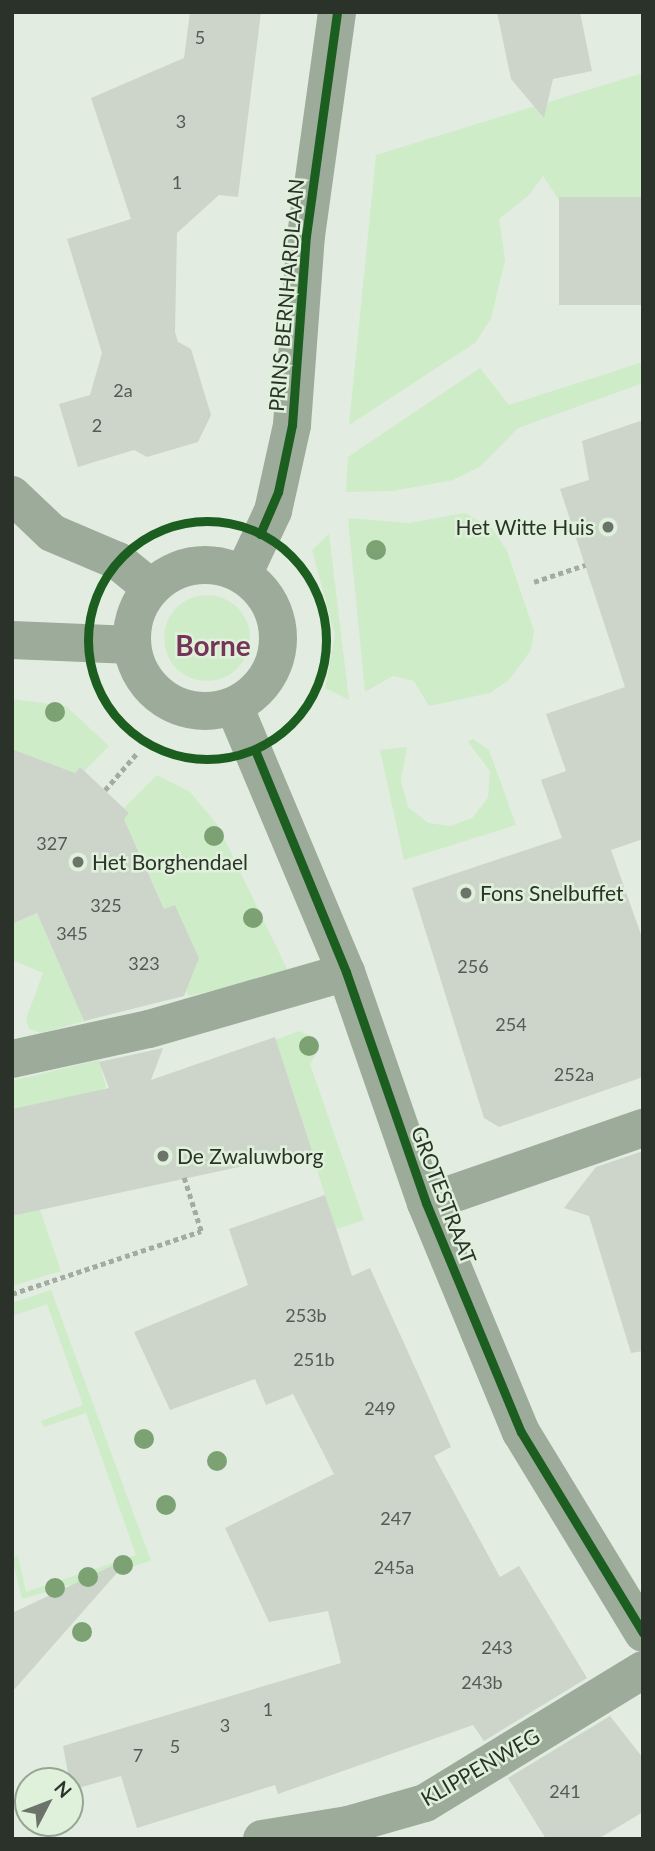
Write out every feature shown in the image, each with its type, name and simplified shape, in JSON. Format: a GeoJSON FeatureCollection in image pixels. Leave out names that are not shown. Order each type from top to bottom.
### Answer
{"type":"FeatureCollection","features":[{"type":"Feature","properties":{"kind":"street","name":"PRINS BERNHARDLAAN"},"geometry":{"type":"LineString","coordinates":[[243,575],[272,511],[292,425],[306,236],[337,12]]}},
{"type":"Feature","properties":{"kind":"street"},"geometry":{"type":"LineString","coordinates":[[12,495],[52,533],[118,561],[151,588]]}},
{"type":"Feature","properties":{"kind":"street"},"geometry":{"type":"LineString","coordinates":[[190,566],[218,566],[243,575],[270,604],[279,643],[266,681],[234,706],[189,710],[161,697],[141,674],[132,645],[135,615],[151,588],[190,566]]}},
{"type":"Feature","properties":{"kind":"street"},"geometry":{"type":"LineString","coordinates":[[12,640],[132,645]]}},
{"type":"Feature","properties":{"kind":"street","name":"GROTESTRAAT"},"geometry":{"type":"LineString","coordinates":[[234,706],[346,972],[426,1203],[521,1432],[643,1633]]}},
{"type":"Feature","properties":{"kind":"street"},"geometry":{"type":"LineString","coordinates":[[12,1059],[128,1035],[346,972]]}},
{"type":"Feature","properties":{"kind":"street"},"geometry":{"type":"LineString","coordinates":[[426,1203],[643,1128]]}},
{"type":"Feature","properties":{"kind":"street","name":"KLIPPENWEG"},"geometry":{"type":"LineString","coordinates":[[262,1839],[348,1825],[425,1803],[643,1670]]}},
{"type":"Feature","properties":{"kind":"path"},"geometry":{"type":"LineString","coordinates":[[534,582],[585,565]]}},
{"type":"Feature","properties":{"kind":"path"},"geometry":{"type":"LineString","coordinates":[[105,790],[137,752]]}},
{"type":"Feature","properties":{"kind":"path"},"geometry":{"type":"LineString","coordinates":[[12,1294],[201,1231],[184,1178]]}},
{"type":"Feature","properties":{"kind":"green space"},"geometry":{"type":"Polygon","coordinates":[[[643,73],[643,197],[559,200],[543,176],[529,195],[499,219],[505,260],[491,319],[475,343],[349,425],[376,155],[643,73]]]}},
{"type":"Feature","properties":{"kind":"green space"},"geometry":{"type":"Polygon","coordinates":[[[643,362],[643,383],[518,428],[481,466],[453,480],[393,491],[346,492],[348,457],[480,368],[509,405],[643,362]]]}},
{"type":"Feature","properties":{"kind":"green space"},"geometry":{"type":"Polygon","coordinates":[[[465,513],[492,528],[507,551],[534,631],[531,650],[509,680],[490,693],[429,706],[414,681],[393,676],[365,692],[348,518],[409,523],[465,513]]]}},
{"type":"Feature","properties":{"kind":"green space"},"geometry":{"type":"Polygon","coordinates":[[[329,534],[349,700],[325,688],[335,635],[312,550],[329,534]]]}},
{"type":"Feature","properties":{"kind":"green space"},"geometry":{"type":"Polygon","coordinates":[[[207,595],[223,599],[237,608],[246,622],[250,638],[246,654],[237,668],[223,677],[207,681],[191,677],[177,668],[168,654],[164,638],[168,622],[177,608],[191,599],[207,595]]]}},
{"type":"Feature","properties":{"kind":"green space"},"geometry":{"type":"Polygon","coordinates":[[[12,699],[66,706],[109,746],[84,771],[80,767],[75,773],[12,749],[12,699]]]}},
{"type":"Feature","properties":{"kind":"green space"},"geometry":{"type":"Polygon","coordinates":[[[473,739],[489,750],[516,825],[404,860],[380,750],[407,747],[401,781],[408,807],[428,823],[450,826],[472,818],[488,798],[490,771],[468,742],[473,739]]]}},
{"type":"Feature","properties":{"kind":"green space"},"geometry":{"type":"Polygon","coordinates":[[[157,775],[190,792],[217,824],[289,973],[189,996],[186,990],[199,958],[175,905],[164,909],[124,819],[129,813],[124,808],[157,775]]]}},
{"type":"Feature","properties":{"kind":"green space"},"geometry":{"type":"Polygon","coordinates":[[[37,913],[84,1021],[42,1033],[29,1029],[26,1019],[43,973],[12,960],[12,924],[37,913]]]}},
{"type":"Feature","properties":{"kind":"green space"},"geometry":{"type":"Polygon","coordinates":[[[299,1031],[310,1036],[316,1054],[310,1064],[364,1220],[336,1229],[275,1040],[299,1031]]]}},
{"type":"Feature","properties":{"kind":"green space"},"geometry":{"type":"Polygon","coordinates":[[[99,1060],[106,1087],[98,1092],[12,1109],[12,1081],[99,1060]]]}},
{"type":"Feature","properties":{"kind":"green space"},"geometry":{"type":"Polygon","coordinates":[[[40,1210],[61,1271],[12,1286],[12,1216],[40,1210]]]}},
{"type":"Feature","properties":{"kind":"green space"},"geometry":{"type":"Polygon","coordinates":[[[51,1290],[151,1561],[22,1599],[12,1558],[18,1556],[26,1592],[136,1555],[86,1413],[44,1427],[41,1421],[83,1405],[47,1304],[12,1316],[12,1303],[51,1290]]]}},
{"type":"Feature","properties":{"kind":"building"},"geometry":{"type":"Polygon","coordinates":[[[190,12],[261,12],[238,197],[219,195],[177,233],[175,332],[178,342],[191,349],[211,415],[198,442],[147,457],[134,450],[78,467],[59,404],[90,395],[102,353],[67,239],[131,219],[91,98],[184,58],[190,12]]]}},
{"type":"Feature","properties":{"kind":"building"},"geometry":{"type":"Polygon","coordinates":[[[497,12],[580,12],[592,71],[553,79],[544,118],[511,79],[497,12]]]}},
{"type":"Feature","properties":{"kind":"building"},"geometry":{"type":"Polygon","coordinates":[[[559,197],[643,197],[643,305],[559,305],[559,197]]]}},
{"type":"Feature","properties":{"kind":"building"},"geometry":{"type":"Polygon","coordinates":[[[643,420],[643,839],[611,850],[643,940],[643,1077],[499,1127],[484,1118],[412,888],[562,838],[541,780],[566,771],[546,714],[625,687],[560,489],[589,480],[582,441],[643,420]]]}},
{"type":"Feature","properties":{"kind":"building","name":"Het Borghendael"},"geometry":{"type":"Polygon","coordinates":[[[12,749],[75,773],[80,767],[129,813],[124,819],[164,909],[175,905],[199,958],[184,996],[84,1021],[37,913],[12,924],[12,749]]]}},
{"type":"Feature","properties":{"kind":"building","name":"De Zwaluwborg"},"geometry":{"type":"Polygon","coordinates":[[[275,1037],[312,1151],[12,1216],[12,1109],[109,1088],[99,1062],[163,1048],[151,1080],[275,1037]]]}},
{"type":"Feature","properties":{"kind":"building"},"geometry":{"type":"Polygon","coordinates":[[[643,1151],[643,1351],[631,1353],[589,1216],[564,1208],[596,1167],[643,1151]]]}},
{"type":"Feature","properties":{"kind":"building"},"geometry":{"type":"Polygon","coordinates":[[[325,1195],[352,1276],[370,1268],[451,1447],[434,1456],[500,1577],[519,1566],[587,1678],[484,1741],[473,1725],[278,1794],[275,1785],[137,1828],[121,1776],[84,1786],[84,1767],[67,1767],[63,1746],[341,1663],[328,1611],[269,1622],[225,1528],[334,1474],[293,1394],[266,1405],[255,1379],[170,1410],[134,1332],[248,1285],[229,1229],[325,1195]]]}},
{"type":"Feature","properties":{"kind":"building"},"geometry":{"type":"Polygon","coordinates":[[[131,1557],[12,1692],[12,1613],[131,1557]]]}},
{"type":"Feature","properties":{"kind":"building"},"geometry":{"type":"Polygon","coordinates":[[[610,1716],[643,1758],[643,1812],[598,1839],[546,1839],[508,1778],[610,1716]]]}},
{"type":"Feature","properties":{"kind":"cycle path"},"geometry":{"type":"LineString","coordinates":[[260,534],[278,492],[292,425],[306,236],[337,12]]}},
{"type":"Feature","properties":{"kind":"cycle path"},"geometry":{"type":"LineString","coordinates":[[207,521],[230,523],[253,530],[273,541],[291,556],[306,574],[317,594],[324,617],[326,640],[324,663],[317,686],[306,706],[291,724],[273,739],[253,750],[230,757],[207,759],[184,757],[161,750],[141,739],[123,724],[108,706],[97,686],[90,663],[88,640],[90,617],[97,594],[108,574],[123,556],[141,541],[161,530],[184,523],[207,521]]}},
{"type":"Feature","properties":{"kind":"cycle path"},"geometry":{"type":"LineString","coordinates":[[255,750],[346,972],[426,1203],[521,1432],[643,1633]]}},
{"type":"Feature","properties":{"kind":"place","name":"Het Witte Huis"},"geometry":{"type":"Point","coordinates":[608,527]}},
{"type":"Feature","properties":{"kind":"place","name":"Het Borghendael"},"geometry":{"type":"Point","coordinates":[78,862]}},
{"type":"Feature","properties":{"kind":"place","name":"Fons Snelbuffet"},"geometry":{"type":"Point","coordinates":[466,893]}},
{"type":"Feature","properties":{"kind":"place","name":"De Zwaluwborg"},"geometry":{"type":"Point","coordinates":[163,1156]}},
{"type":"Feature","properties":{"kind":"district","name":"Borne"},"geometry":{"type":"Point","coordinates":[213,645]}}]}
